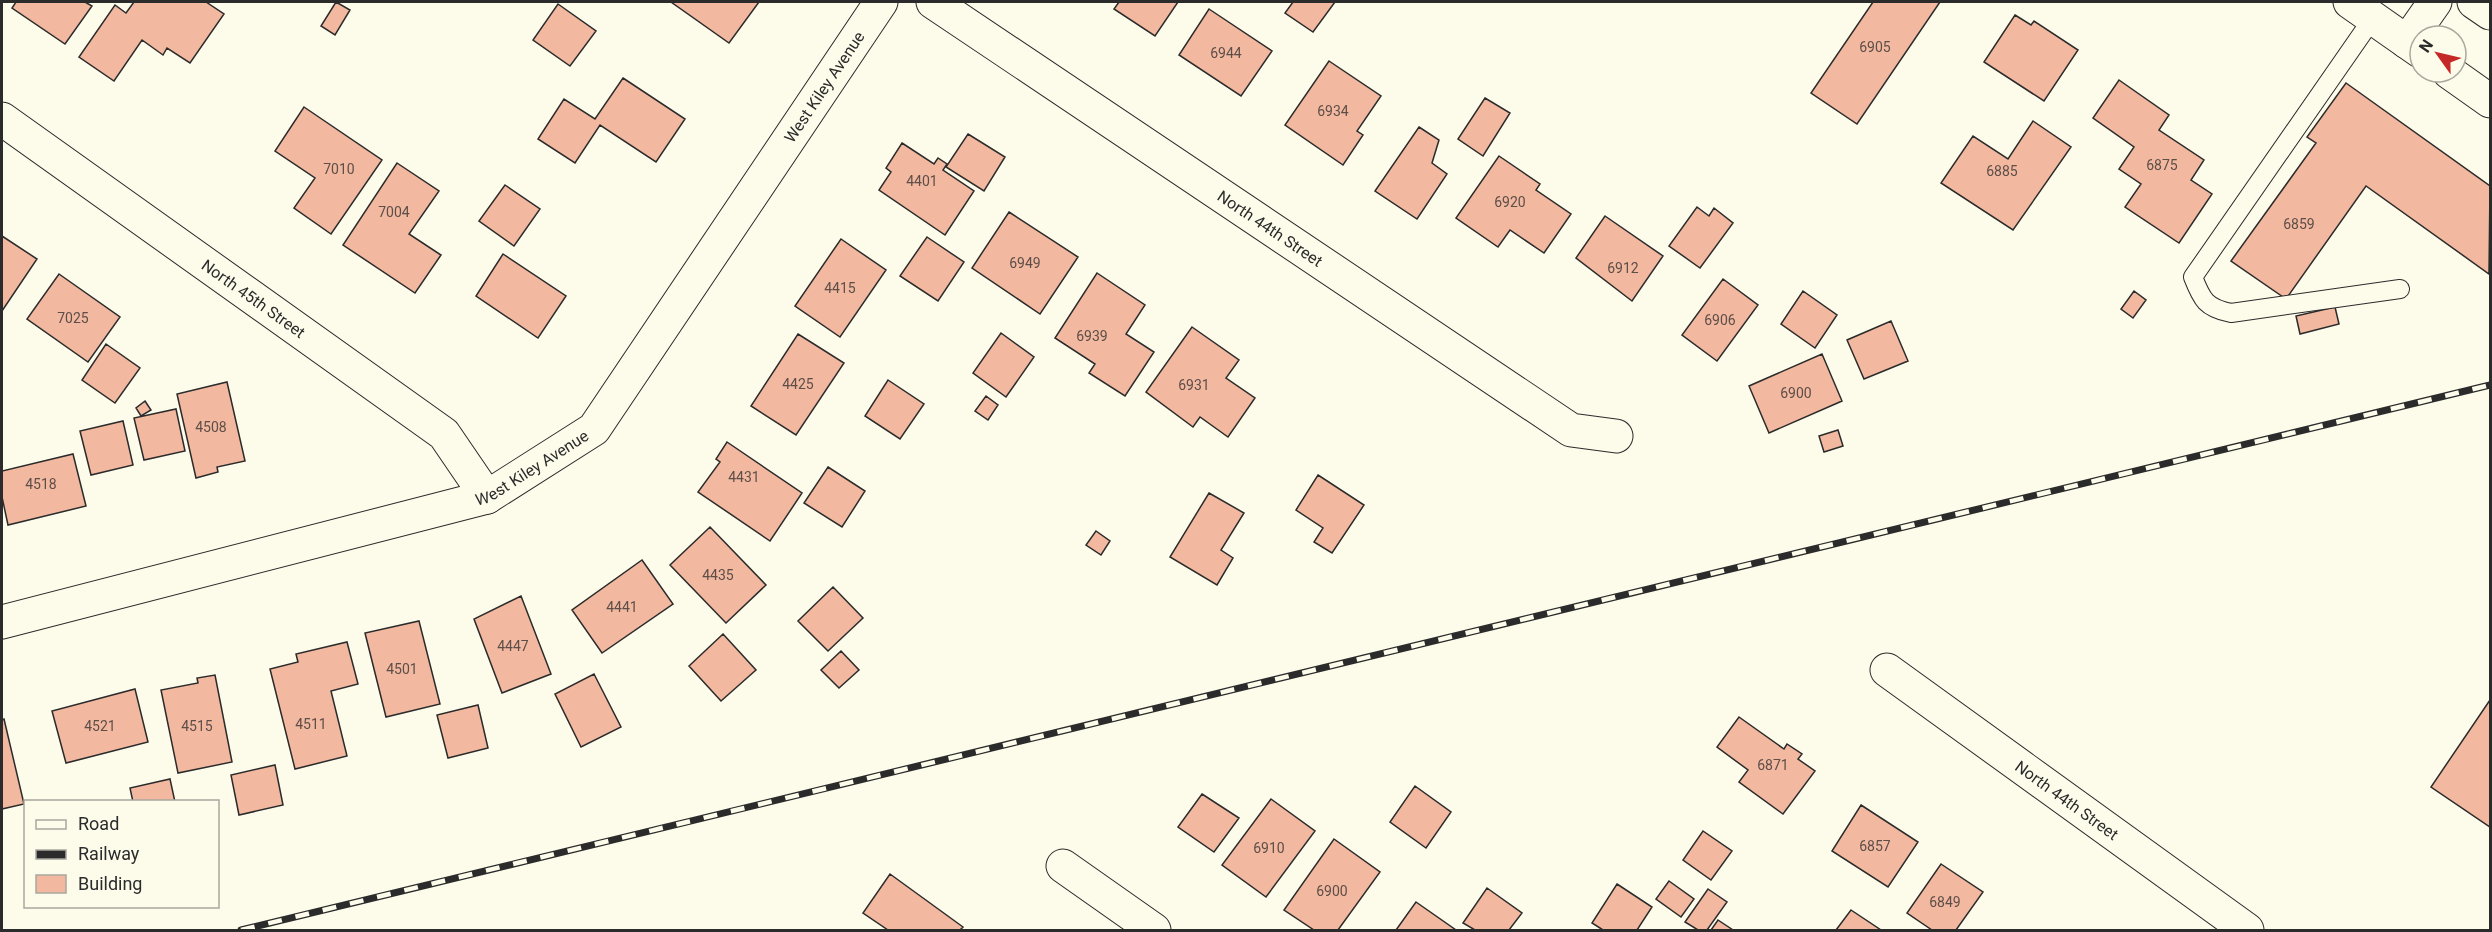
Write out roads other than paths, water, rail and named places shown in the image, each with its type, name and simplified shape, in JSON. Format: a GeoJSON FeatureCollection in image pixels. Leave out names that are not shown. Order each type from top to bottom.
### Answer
{"type":"FeatureCollection","features":[{"type":"Feature","properties":{"kind":"street","name":"West Kiley Avenue"},"geometry":{"type":"LineString","coordinates":[[2,622],[487,497],[594,429],[881,2]]}},
{"type":"Feature","properties":{"kind":"street","name":"North 44th Street"},"geometry":{"type":"LineString","coordinates":[[933,2],[1571,430],[1616,436]]}},
{"type":"Feature","properties":{"kind":"street"},"geometry":{"type":"LineString","coordinates":[[2424,24],[2435,2]]}},
{"type":"Feature","properties":{"kind":"street"},"geometry":{"type":"LineString","coordinates":[[2474,2],[2490,13]]}},
{"type":"Feature","properties":{"kind":"street"},"geometry":{"type":"LineString","coordinates":[[2362,10],[2408,42]]}},
{"type":"Feature","properties":{"kind":"street"},"geometry":{"type":"LineString","coordinates":[[2466,84],[2490,101]]}},
{"type":"Feature","properties":{"kind":"street","name":"North 45th Street"},"geometry":{"type":"LineString","coordinates":[[2,119],[444,434],[487,497]]}},
{"type":"Feature","properties":{"kind":"street","name":"North 44th Street"},"geometry":{"type":"LineString","coordinates":[[1887,670],[2247,930]]}},
{"type":"Feature","properties":{"kind":"street"},"geometry":{"type":"LineString","coordinates":[[1063,866],[1154,930]]}},
{"type":"Feature","properties":{"kind":"lane"},"geometry":{"type":"LineString","coordinates":[[2362,10],[2193,277],[2201,296],[2214,309],[2231,313],[2400,289]]}},
{"type":"Feature","properties":{"kind":"railway"},"geometry":{"type":"LineString","coordinates":[[241,930],[2490,385]]}}]}
